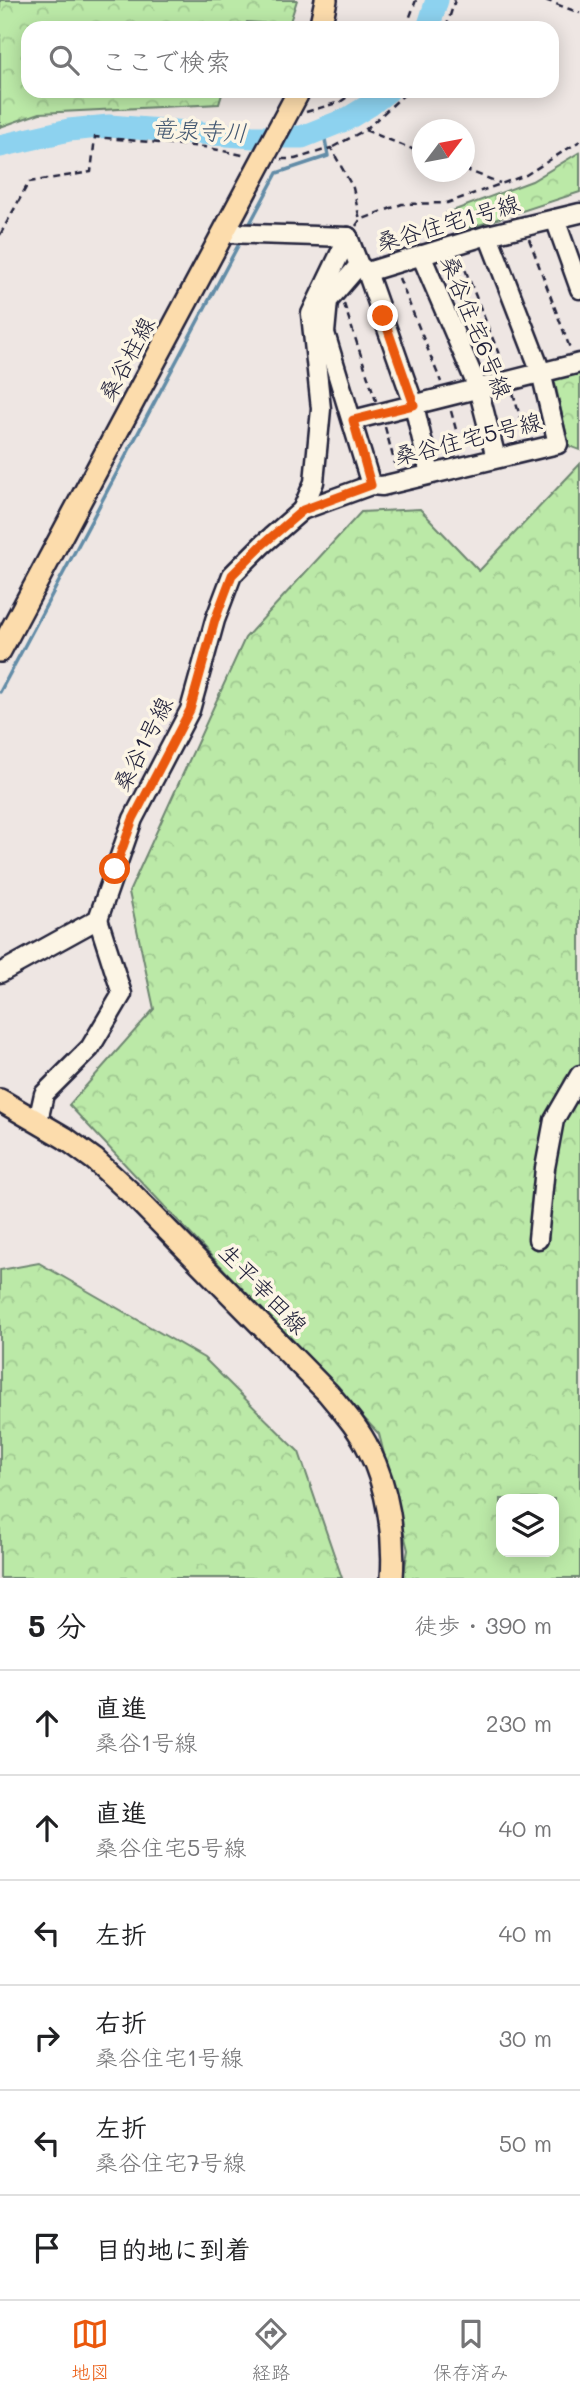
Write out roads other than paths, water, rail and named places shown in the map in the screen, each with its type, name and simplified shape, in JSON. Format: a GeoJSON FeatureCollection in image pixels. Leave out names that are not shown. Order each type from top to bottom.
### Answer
{"type":"FeatureCollection","features":[{"type":"Feature","properties":{"kind":"main road"},"geometry":{"type":"LineString","coordinates":[[322,21],[326,0]]}},
{"type":"Feature","properties":{"kind":"main road","name":"桑谷柱線"},"geometry":{"type":"LineString","coordinates":[[0,650],[296,98]]}},
{"type":"Feature","properties":{"kind":"main road","name":"生平幸田線"},"geometry":{"type":"LineString","coordinates":[[0,1100],[38,1121],[96,1160],[318,1383],[352,1421],[369,1450],[381,1482],[390,1524],[392,1578]]}},
{"type":"Feature","properties":{"kind":"street","name":"桑谷住宅1号線"},"geometry":{"type":"LineString","coordinates":[[371,485],[325,333],[328,301],[338,288],[363,269],[394,264],[455,244],[580,213]]}},
{"type":"Feature","properties":{"kind":"street"},"geometry":{"type":"LineString","coordinates":[[555,219],[580,289]]}},
{"type":"Feature","properties":{"kind":"street"},"geometry":{"type":"LineString","coordinates":[[224,233],[348,237]]}},
{"type":"Feature","properties":{"kind":"street","name":"桑谷住宅5号線"},"geometry":{"type":"LineString","coordinates":[[303,510],[371,485],[382,486],[558,444],[541,372],[488,235]]}},
{"type":"Feature","properties":{"kind":"street"},"geometry":{"type":"LineString","coordinates":[[348,237],[363,269],[414,405],[430,474]]}},
{"type":"Feature","properties":{"kind":"street"},"geometry":{"type":"LineString","coordinates":[[303,510],[314,482],[321,409],[311,314],[348,237]]}},
{"type":"Feature","properties":{"kind":"street","name":"桑谷住宅6号線"},"geometry":{"type":"LineString","coordinates":[[421,255],[478,388],[496,458]]}},
{"type":"Feature","properties":{"kind":"street"},"geometry":{"type":"LineString","coordinates":[[353,420],[578,363]]}},
{"type":"Feature","properties":{"kind":"street","name":"桑谷1号線"},"geometry":{"type":"LineString","coordinates":[[98,919],[133,819],[190,710],[215,620],[232,575],[303,510]]}},
{"type":"Feature","properties":{"kind":"street"},"geometry":{"type":"LineString","coordinates":[[0,973],[98,919],[122,994],[90,1048],[44,1094],[38,1121]]}},
{"type":"Feature","properties":{"kind":"street"},"geometry":{"type":"LineString","coordinates":[[538,1239],[545,1168],[554,1120],[580,1075]]}},
{"type":"Feature","properties":{"kind":"waterway","name":"竜泉寺川"},"geometry":{"type":"LineString","coordinates":[[430,21],[437,0]]}},
{"type":"Feature","properties":{"kind":"waterway","name":"竜泉寺川"},"geometry":{"type":"LineString","coordinates":[[0,146],[69,130],[109,126],[253,137],[302,137],[347,119],[379,98]]}},
{"type":"Feature","properties":{"kind":"waterway"},"geometry":{"type":"LineString","coordinates":[[248,227],[277,173],[328,156],[323,128]]}},
{"type":"Feature","properties":{"kind":"waterway"},"geometry":{"type":"LineString","coordinates":[[0,692],[241,240]]}}]}
